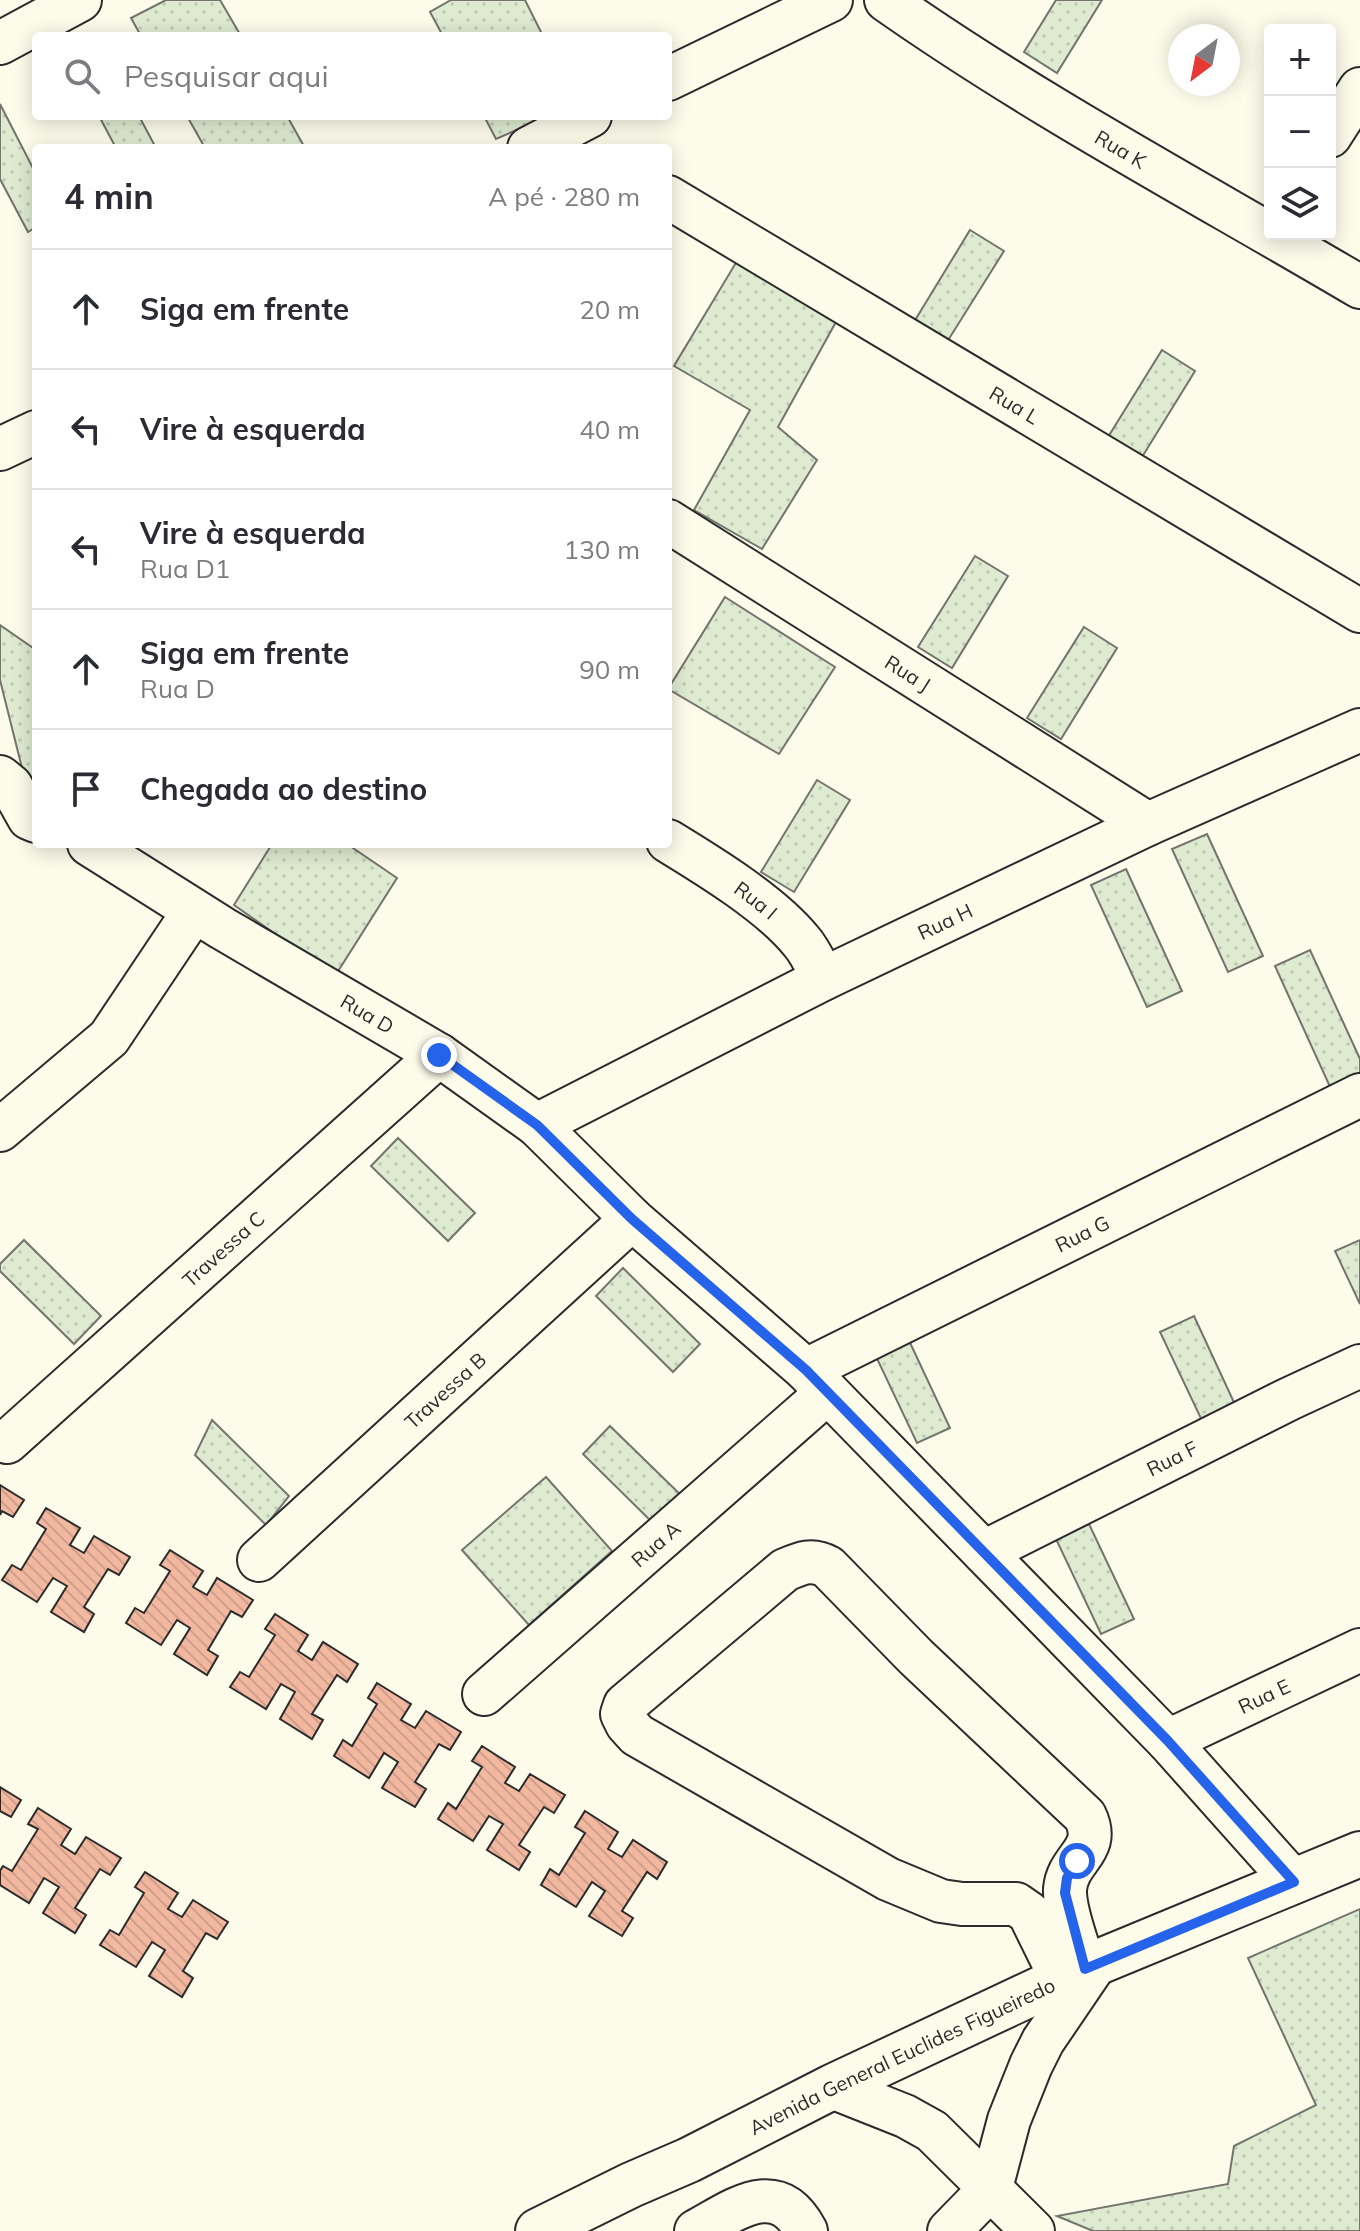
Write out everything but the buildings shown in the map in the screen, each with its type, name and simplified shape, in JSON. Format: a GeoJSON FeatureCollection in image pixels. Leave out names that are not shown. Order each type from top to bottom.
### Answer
{"type":"FeatureCollection","features":[{"type":"Feature","properties":{"kind":"main road","name":"Avenida General Euclides Figueiredo"},"geometry":{"type":"LineString","coordinates":[[538,2231],[689,2160],[832,2087],[1081,1970],[1360,1854]]}},
{"type":"Feature","properties":{"kind":"street"},"geometry":{"type":"LineString","coordinates":[[0,43],[80,0]]}},
{"type":"Feature","properties":{"kind":"street"},"geometry":{"type":"LineString","coordinates":[[672,77],[831,0]]}},
{"type":"Feature","properties":{"kind":"street","name":"Rua K"},"geometry":{"type":"LineString","coordinates":[[886,0],[966,56],[1037,100],[1264,229]]}},
{"type":"Feature","properties":{"kind":"street"},"geometry":{"type":"LineString","coordinates":[[1336,127],[1360,89]]}},
{"type":"Feature","properties":{"kind":"street","name":"Rua L"},"geometry":{"type":"LineString","coordinates":[[672,199],[1360,611]]}},
{"type":"Feature","properties":{"kind":"street","name":"Rua K"},"geometry":{"type":"LineString","coordinates":[[1282,240],[1360,287]]}},
{"type":"Feature","properties":{"kind":"street","name":"Rua J"},"geometry":{"type":"LineString","coordinates":[[672,524],[1148,824]]}},
{"type":"Feature","properties":{"kind":"street","name":"Rua H"},"geometry":{"type":"LineString","coordinates":[[537,1125],[823,979],[1148,824],[1360,730]]}},
{"type":"Feature","properties":{"kind":"street"},"geometry":{"type":"LineString","coordinates":[[0,777],[11,786],[32,819]]}},
{"type":"Feature","properties":{"kind":"street","name":"Rua I"},"geometry":{"type":"LineString","coordinates":[[672,844],[778,919],[807,949],[823,979]]}},
{"type":"Feature","properties":{"kind":"street","name":"Rua D"},"geometry":{"type":"LineString","coordinates":[[95,848],[194,911],[439,1055],[537,1125],[632,1219],[816,1382],[1168,1741],[1294,1882]]}},
{"type":"Feature","properties":{"kind":"street"},"geometry":{"type":"LineString","coordinates":[[0,1130],[109,1038],[194,911]]}},
{"type":"Feature","properties":{"kind":"street","name":"Travessa C"},"geometry":{"type":"LineString","coordinates":[[7,1442],[439,1055]]}},
{"type":"Feature","properties":{"kind":"street","name":"Rua G"},"geometry":{"type":"LineString","coordinates":[[816,1382],[1360,1095]]}},
{"type":"Feature","properties":{"kind":"street","name":"Travessa B"},"geometry":{"type":"LineString","coordinates":[[259,1560],[632,1219]]}},
{"type":"Feature","properties":{"kind":"street","name":"Rua F"},"geometry":{"type":"LineString","coordinates":[[984,1552],[1360,1366]]}},
{"type":"Feature","properties":{"kind":"street","name":"Rua A"},"geometry":{"type":"LineString","coordinates":[[484,1694],[816,1382]]}},
{"type":"Feature","properties":{"kind":"street"},"geometry":{"type":"LineString","coordinates":[[949,2231],[991,2188],[1009,2120],[1031,2065],[1081,1970],[1065,1893],[1067,1878],[1091,1842],[1091,1828],[1085,1816],[916,1657],[828,1567],[818,1561],[804,1562],[785,1570],[625,1705],[622,1714],[637,1735],[888,1879],[941,1901],[1016,1904],[1029,1913],[1081,1970]]}},
{"type":"Feature","properties":{"kind":"street","name":"Rua E"},"geometry":{"type":"LineString","coordinates":[[1168,1741],[1360,1650]]}},
{"type":"Feature","properties":{"kind":"street"},"geometry":{"type":"LineString","coordinates":[[832,2087],[921,2124],[942,2139],[1033,2231]]}},
{"type":"Feature","properties":{"kind":"street"},"geometry":{"type":"LineString","coordinates":[[696,2231],[755,2200],[769,2200],[786,2207],[806,2231]]}},
{"type":"Feature","properties":{"kind":"green space"},"geometry":{"type":"Polygon","coordinates":[[[166,0],[220,0],[239,32],[139,32],[131,18],[166,0]]]}},
{"type":"Feature","properties":{"kind":"green space"},"geometry":{"type":"Polygon","coordinates":[[[451,0],[525,0],[541,32],[441,32],[430,12],[451,0]]]}},
{"type":"Feature","properties":{"kind":"green space"},"geometry":{"type":"Polygon","coordinates":[[[1056,0],[1102,0],[1057,73],[1024,52],[1056,0]]]}},
{"type":"Feature","properties":{"kind":"green space"},"geometry":{"type":"Polygon","coordinates":[[[0,104],[32,166],[32,230],[28,232],[0,179],[0,104]]]}},
{"type":"Feature","properties":{"kind":"green space"},"geometry":{"type":"Polygon","coordinates":[[[101,120],[141,120],[154,144],[114,144],[101,120]]]}},
{"type":"Feature","properties":{"kind":"green space"},"geometry":{"type":"Polygon","coordinates":[[[189,120],[289,120],[303,144],[203,144],[189,120]]]}},
{"type":"Feature","properties":{"kind":"green space"},"geometry":{"type":"Polygon","coordinates":[[[486,120],[539,120],[496,139],[486,120]]]}},
{"type":"Feature","properties":{"kind":"green space"},"geometry":{"type":"Polygon","coordinates":[[[970,230],[1004,251],[947,342],[914,322],[970,230]]]}},
{"type":"Feature","properties":{"kind":"green space"},"geometry":{"type":"Polygon","coordinates":[[[737,261],[837,320],[778,427],[817,460],[762,549],[694,510],[750,410],[674,366],[737,261]]]}},
{"type":"Feature","properties":{"kind":"green space"},"geometry":{"type":"Polygon","coordinates":[[[1162,350],[1195,371],[1139,462],[1105,442],[1162,350]]]}},
{"type":"Feature","properties":{"kind":"green space"},"geometry":{"type":"Polygon","coordinates":[[[975,556],[1008,576],[952,668],[918,647],[975,556]]]}},
{"type":"Feature","properties":{"kind":"green space"},"geometry":{"type":"Polygon","coordinates":[[[725,597],[835,667],[779,754],[672,691],[672,683],[725,597]]]}},
{"type":"Feature","properties":{"kind":"green space"},"geometry":{"type":"Polygon","coordinates":[[[0,625],[32,647],[32,778],[23,772],[0,680],[0,625]]]}},
{"type":"Feature","properties":{"kind":"green space"},"geometry":{"type":"Polygon","coordinates":[[[1084,627],[1117,648],[1061,739],[1027,718],[1084,627]]]}},
{"type":"Feature","properties":{"kind":"green space"},"geometry":{"type":"Polygon","coordinates":[[[817,780],[850,800],[794,892],[761,872],[817,780]]]}},
{"type":"Feature","properties":{"kind":"green space"},"geometry":{"type":"Polygon","coordinates":[[[1207,834],[1263,956],[1228,972],[1172,849],[1207,834]]]}},
{"type":"Feature","properties":{"kind":"green space"},"geometry":{"type":"Polygon","coordinates":[[[270,848],[353,848],[397,878],[335,976],[234,905],[270,848]]]}},
{"type":"Feature","properties":{"kind":"green space"},"geometry":{"type":"Polygon","coordinates":[[[1126,869],[1182,991],[1147,1007],[1091,885],[1126,869]]]}},
{"type":"Feature","properties":{"kind":"green space"},"geometry":{"type":"Polygon","coordinates":[[[1310,950],[1360,1059],[1360,1075],[1331,1089],[1275,966],[1310,950]]]}},
{"type":"Feature","properties":{"kind":"green space"},"geometry":{"type":"Polygon","coordinates":[[[398,1138],[475,1213],[448,1241],[371,1166],[398,1138]]]}},
{"type":"Feature","properties":{"kind":"green space"},"geometry":{"type":"Polygon","coordinates":[[[24,1240],[101,1316],[74,1344],[0,1271],[0,1264],[24,1240]]]}},
{"type":"Feature","properties":{"kind":"green space"},"geometry":{"type":"Polygon","coordinates":[[[1360,1240],[1360,1304],[1335,1251],[1360,1240]]]}},
{"type":"Feature","properties":{"kind":"green space"},"geometry":{"type":"Polygon","coordinates":[[[623,1268],[700,1344],[673,1372],[596,1296],[623,1268]]]}},
{"type":"Feature","properties":{"kind":"green space"},"geometry":{"type":"Polygon","coordinates":[[[1194,1316],[1238,1411],[1205,1427],[1160,1332],[1194,1316]]]}},
{"type":"Feature","properties":{"kind":"green space"},"geometry":{"type":"Polygon","coordinates":[[[905,1332],[950,1428],[917,1443],[872,1348],[905,1332]]]}},
{"type":"Feature","properties":{"kind":"green space"},"geometry":{"type":"Polygon","coordinates":[[[212,1420],[289,1496],[266,1525],[195,1455],[212,1420]]]}},
{"type":"Feature","properties":{"kind":"green space"},"geometry":{"type":"Polygon","coordinates":[[[610,1426],[688,1502],[660,1530],[583,1454],[610,1426]]]}},
{"type":"Feature","properties":{"kind":"green space"},"geometry":{"type":"Polygon","coordinates":[[[546,1477],[612,1551],[529,1625],[462,1550],[546,1477]]]}},
{"type":"Feature","properties":{"kind":"green space"},"geometry":{"type":"Polygon","coordinates":[[[1089,1524],[1134,1619],[1101,1634],[1056,1539],[1089,1524]]]}},
{"type":"Feature","properties":{"kind":"green space"},"geometry":{"type":"Polygon","coordinates":[[[1360,1909],[1360,2231],[1093,2231],[1057,2216],[1228,2184],[1234,2146],[1316,2105],[1248,1958],[1360,1909]]]}},
{"type":"Feature","properties":{"kind":"route"},"geometry":{"type":"LineString","coordinates":[[439,1055],[537,1125],[632,1219],[806,1370],[1168,1741],[1294,1882],[1085,1969],[1065,1893],[1067,1878],[1077,1861]]}}]}
